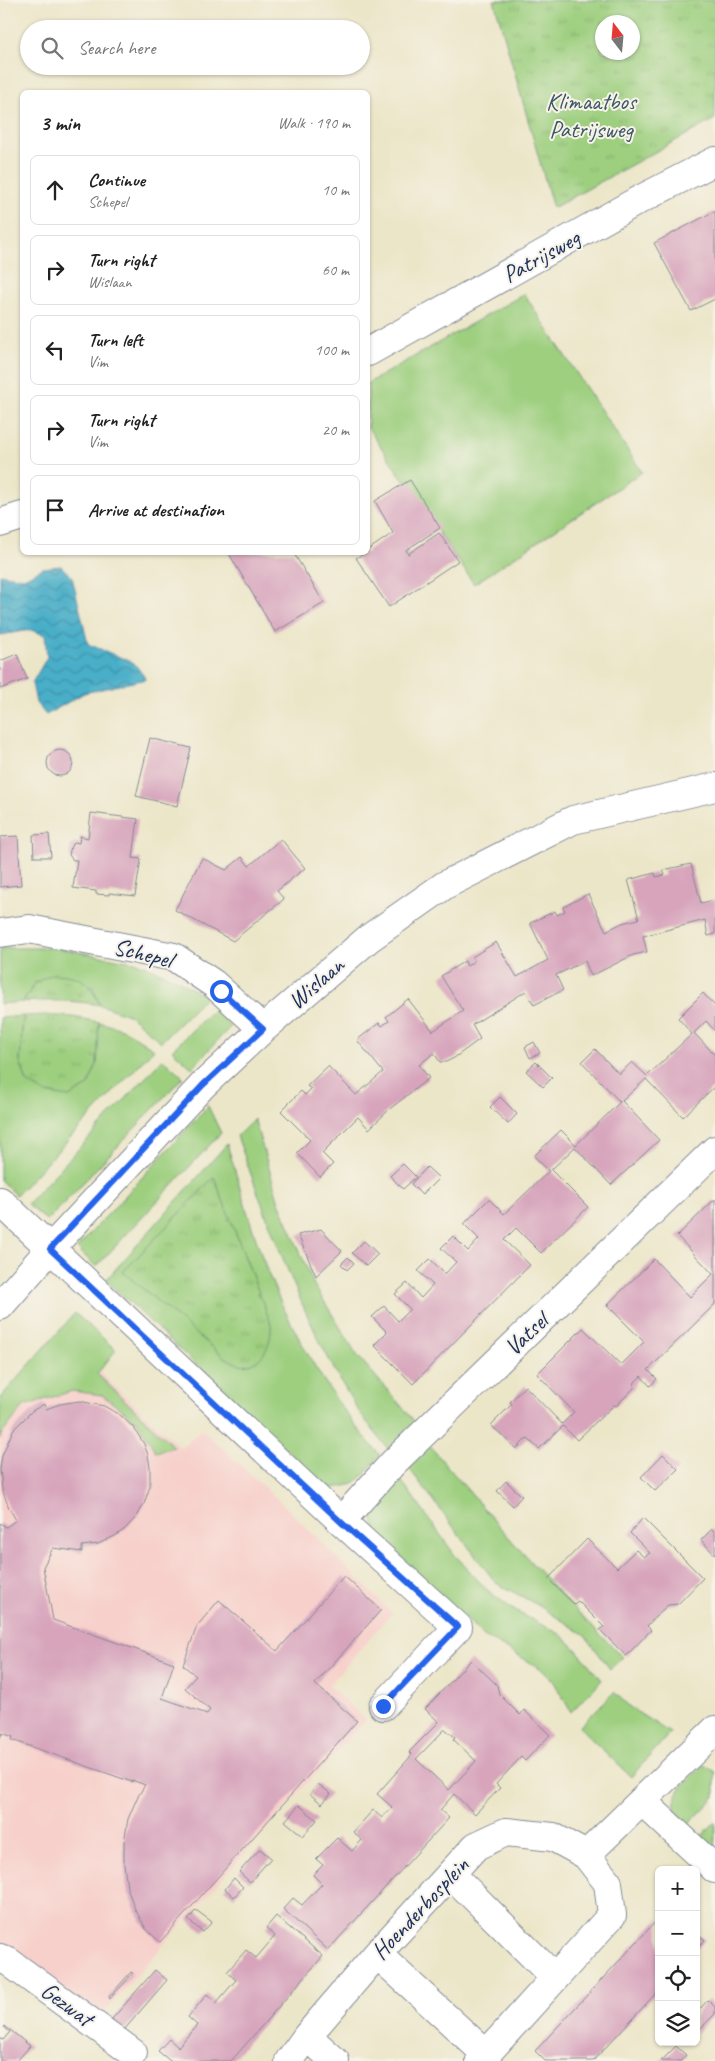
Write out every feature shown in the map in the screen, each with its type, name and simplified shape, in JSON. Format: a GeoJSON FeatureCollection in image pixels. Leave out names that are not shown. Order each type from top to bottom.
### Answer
{"type":"FeatureCollection","features":[{"type":"Feature","properties":{"kind":"street","name":"Patrijsweg"},"geometry":{"type":"LineString","coordinates":[[370,351],[639,200],[715,161]]}},
{"type":"Feature","properties":{"kind":"street"},"geometry":{"type":"LineString","coordinates":[[0,523],[20,517]]}},
{"type":"Feature","properties":{"kind":"street","name":"Wislaan"},"geometry":{"type":"LineString","coordinates":[[0,1306],[50,1249],[203,1085],[263,1029],[368,938],[445,885],[572,820],[715,787]]}},
{"type":"Feature","properties":{"kind":"street","name":"Schepel"},"geometry":{"type":"LineString","coordinates":[[0,933],[28,929],[174,957],[214,984],[263,1029]]}},
{"type":"Feature","properties":{"kind":"street","name":"Vatsel"},"geometry":{"type":"LineString","coordinates":[[341,1522],[393,1463],[715,1150]]}},
{"type":"Feature","properties":{"kind":"street"},"geometry":{"type":"LineString","coordinates":[[0,1201],[341,1522],[458,1627],[383,1706]]}},
{"type":"Feature","properties":{"kind":"street"},"geometry":{"type":"LineString","coordinates":[[586,1855],[715,1730]]}},
{"type":"Feature","properties":{"kind":"street"},"geometry":{"type":"LineString","coordinates":[[642,1802],[715,1869]]}},
{"type":"Feature","properties":{"kind":"street","name":"Hoenderbosplein"},"geometry":{"type":"LineString","coordinates":[[289,2061],[307,2036],[377,1954],[476,1846],[506,1832],[553,1837],[586,1855],[608,1883],[612,1915],[483,2057]]}},
{"type":"Feature","properties":{"kind":"street"},"geometry":{"type":"LineString","coordinates":[[451,1874],[554,1977]]}},
{"type":"Feature","properties":{"kind":"street"},"geometry":{"type":"LineString","coordinates":[[377,1954],[483,2057]]}},
{"type":"Feature","properties":{"kind":"street","name":"Gezwat"},"geometry":{"type":"LineString","coordinates":[[0,1958],[9,1962],[133,2053]]}},
{"type":"Feature","properties":{"kind":"street"},"geometry":{"type":"LineString","coordinates":[[307,2036],[335,2061]]}},
{"type":"Feature","properties":{"kind":"shaded area"},"geometry":{"type":"Polygon","coordinates":[[[68,1343],[181,1448],[201,1429],[289,1510],[392,1613],[328,1686],[366,1720],[299,1792],[100,2017],[0,1942],[0,1427],[68,1343]]]}},
{"type":"Feature","properties":{"kind":"green space","name":"Klimaatbos Patrijsweg"},"geometry":{"type":"Polygon","coordinates":[[[494,0],[715,0],[715,119],[553,208],[494,0]]]}},
{"type":"Feature","properties":{"kind":"green space"},"geometry":{"type":"Polygon","coordinates":[[[524,294],[642,472],[474,584],[370,431],[370,382],[524,294]]]}},
{"type":"Feature","properties":{"kind":"green space"},"geometry":{"type":"Polygon","coordinates":[[[57,948],[139,963],[174,978],[206,997],[161,1042],[131,1016],[100,1005],[92,987],[35,983],[23,1002],[0,1004],[0,949],[57,948]]]}},
{"type":"Feature","properties":{"kind":"green space"},"geometry":{"type":"Polygon","coordinates":[[[52,974],[76,977],[82,980],[91,989],[100,1005],[61,1001],[23,1002],[35,983],[52,974]]]}},
{"type":"Feature","properties":{"kind":"green space"},"geometry":{"type":"Polygon","coordinates":[[[214,1009],[231,1026],[192,1068],[172,1050],[214,1009]]]}},
{"type":"Feature","properties":{"kind":"green space"},"geometry":{"type":"Polygon","coordinates":[[[23,1016],[20,1062],[97,1064],[99,1022],[125,1030],[154,1049],[16,1195],[0,1180],[0,1018],[23,1016]]]}},
{"type":"Feature","properties":{"kind":"green space"},"geometry":{"type":"Polygon","coordinates":[[[23,1016],[73,1017],[99,1022],[97,1064],[88,1086],[69,1097],[45,1093],[27,1082],[20,1062],[23,1016]]]}},
{"type":"Feature","properties":{"kind":"green space"},"geometry":{"type":"Polygon","coordinates":[[[163,1059],[183,1077],[47,1221],[27,1204],[163,1059]]]}},
{"type":"Feature","properties":{"kind":"green space"},"geometry":{"type":"Polygon","coordinates":[[[208,1106],[221,1133],[96,1267],[77,1248],[208,1106]]]}},
{"type":"Feature","properties":{"kind":"green space"},"geometry":{"type":"Polygon","coordinates":[[[254,1119],[279,1202],[314,1285],[357,1355],[415,1422],[388,1449],[358,1410],[332,1366],[301,1302],[288,1270],[237,1136],[254,1119]]]}},
{"type":"Feature","properties":{"kind":"green space"},"geometry":{"type":"Polygon","coordinates":[[[227,1144],[249,1218],[276,1292],[322,1378],[349,1417],[380,1455],[358,1480],[346,1486],[327,1488],[106,1280],[227,1144]]]}},
{"type":"Feature","properties":{"kind":"green space"},"geometry":{"type":"Polygon","coordinates":[[[214,1177],[271,1324],[270,1339],[264,1353],[254,1362],[247,1364],[237,1363],[224,1357],[123,1272],[214,1177]]]}},
{"type":"Feature","properties":{"kind":"green space"},"geometry":{"type":"Polygon","coordinates":[[[75,1313],[116,1350],[97,1374],[174,1447],[156,1452],[137,1421],[102,1395],[72,1391],[24,1406],[1,1435],[0,1439],[0,1398],[75,1313]]]}},
{"type":"Feature","properties":{"kind":"green space"},"geometry":{"type":"Polygon","coordinates":[[[429,1445],[547,1580],[623,1657],[610,1669],[585,1635],[536,1604],[496,1583],[408,1467],[429,1445]]]}},
{"type":"Feature","properties":{"kind":"green space"},"geometry":{"type":"Polygon","coordinates":[[[398,1476],[454,1554],[486,1589],[515,1611],[560,1634],[574,1647],[602,1680],[571,1712],[554,1682],[540,1668],[484,1636],[380,1537],[375,1527],[373,1510],[379,1497],[398,1476]]]}},
{"type":"Feature","properties":{"kind":"green space"},"geometry":{"type":"Polygon","coordinates":[[[614,1692],[631,1708],[670,1733],[631,1777],[579,1727],[614,1692]]]}},
{"type":"Feature","properties":{"kind":"green space"},"geometry":{"type":"Polygon","coordinates":[[[704,1765],[715,1772],[715,1797],[685,1828],[678,1818],[675,1801],[682,1786],[704,1765]]]}},
{"type":"Feature","properties":{"kind":"green space"},"geometry":{"type":"Polygon","coordinates":[[[715,1822],[715,1855],[698,1840],[715,1822]]]}},
{"type":"Feature","properties":{"kind":"water"},"geometry":{"type":"Polygon","coordinates":[[[61,566],[72,577],[88,644],[134,663],[146,679],[84,693],[46,715],[36,703],[32,683],[47,657],[45,635],[31,630],[0,635],[0,574],[24,578],[43,568],[61,566]]]}},
{"type":"Feature","properties":{"kind":"building"},"geometry":{"type":"Polygon","coordinates":[[[715,211],[715,299],[691,311],[654,243],[715,211]]]}},
{"type":"Feature","properties":{"kind":"building"},"geometry":{"type":"Polygon","coordinates":[[[410,480],[440,528],[406,550],[408,554],[439,533],[458,561],[389,607],[356,558],[362,555],[370,555],[370,549],[393,533],[375,501],[410,480]]]}},
{"type":"Feature","properties":{"kind":"building"},"geometry":{"type":"Polygon","coordinates":[[[230,555],[295,555],[324,603],[275,632],[230,555]]]}},
{"type":"Feature","properties":{"kind":"building"},"geometry":{"type":"Polygon","coordinates":[[[17,654],[27,679],[0,689],[0,661],[17,654]]]}},
{"type":"Feature","properties":{"kind":"building"},"geometry":{"type":"Polygon","coordinates":[[[150,738],[191,748],[177,806],[136,796],[150,738]]]}},
{"type":"Feature","properties":{"kind":"building"},"geometry":{"type":"Polygon","coordinates":[[[60,750],[69,754],[73,763],[69,772],[60,776],[51,772],[47,763],[51,754],[60,750]]]}},
{"type":"Feature","properties":{"kind":"building"},"geometry":{"type":"Polygon","coordinates":[[[91,813],[138,819],[133,858],[141,859],[135,896],[109,893],[109,895],[96,894],[96,891],[73,888],[77,860],[73,860],[69,855],[71,846],[75,842],[79,843],[80,836],[88,838],[91,813]]]}},
{"type":"Feature","properties":{"kind":"building"},"geometry":{"type":"Polygon","coordinates":[[[49,834],[51,857],[34,857],[33,835],[49,834]]]}},
{"type":"Feature","properties":{"kind":"building"},"geometry":{"type":"Polygon","coordinates":[[[18,836],[21,885],[0,887],[0,837],[18,836]]]}},
{"type":"Feature","properties":{"kind":"building"},"geometry":{"type":"Polygon","coordinates":[[[281,839],[305,868],[277,891],[284,899],[233,941],[175,910],[202,858],[226,870],[242,857],[249,866],[281,839]]]}},
{"type":"Feature","properties":{"kind":"building"},"geometry":{"type":"Polygon","coordinates":[[[691,864],[701,903],[715,900],[715,934],[708,936],[705,920],[643,936],[647,952],[633,955],[591,976],[585,961],[556,975],[563,990],[534,1005],[526,991],[472,1025],[480,1039],[454,1058],[446,1062],[440,1062],[434,1053],[419,1065],[429,1078],[391,1108],[369,1129],[358,1117],[322,1153],[333,1164],[320,1177],[297,1153],[310,1140],[281,1111],[301,1091],[305,1095],[311,1089],[307,1086],[328,1066],[356,1095],[383,1072],[357,1040],[379,1023],[382,1026],[389,1021],[386,1017],[408,999],[433,1031],[463,1011],[441,976],[465,961],[467,966],[474,961],[472,957],[496,942],[517,977],[548,960],[530,923],[555,911],[557,915],[565,911],[563,907],[588,894],[606,931],[622,923],[639,919],[628,880],[655,873],[656,877],[665,875],[663,870],[691,864]]]}},
{"type":"Feature","properties":{"kind":"building"},"geometry":{"type":"Polygon","coordinates":[[[703,993],[715,1006],[715,1031],[706,1021],[694,1033],[715,1055],[715,1086],[683,1117],[646,1079],[622,1101],[659,1140],[611,1185],[575,1147],[551,1170],[588,1207],[541,1253],[516,1228],[504,1240],[530,1265],[413,1384],[374,1345],[387,1332],[372,1317],[384,1306],[398,1321],[410,1309],[395,1294],[407,1283],[421,1298],[433,1285],[418,1271],[430,1259],[445,1274],[456,1262],[441,1248],[453,1236],[468,1251],[479,1239],[464,1224],[489,1199],[504,1214],[549,1171],[534,1156],[561,1130],[576,1145],[620,1102],[582,1062],[595,1049],[619,1074],[632,1062],[647,1076],[692,1034],[678,1018],[703,993]]]}},
{"type":"Feature","properties":{"kind":"building"},"geometry":{"type":"Polygon","coordinates":[[[534,1042],[540,1053],[530,1058],[525,1047],[534,1042]]]}},
{"type":"Feature","properties":{"kind":"building"},"geometry":{"type":"Polygon","coordinates":[[[536,1062],[552,1078],[543,1087],[526,1071],[536,1062]]]}},
{"type":"Feature","properties":{"kind":"building"},"geometry":{"type":"Polygon","coordinates":[[[500,1097],[517,1114],[508,1124],[490,1107],[500,1097]]]}},
{"type":"Feature","properties":{"kind":"building"},"geometry":{"type":"Polygon","coordinates":[[[403,1164],[416,1177],[403,1189],[390,1176],[403,1164]]]}},
{"type":"Feature","properties":{"kind":"building"},"geometry":{"type":"Polygon","coordinates":[[[427,1167],[439,1178],[422,1195],[411,1184],[427,1167]]]}},
{"type":"Feature","properties":{"kind":"building"},"geometry":{"type":"Polygon","coordinates":[[[715,1199],[715,1304],[648,1370],[657,1379],[650,1386],[641,1376],[635,1382],[634,1388],[616,1406],[614,1405],[577,1440],[563,1426],[539,1449],[527,1438],[516,1449],[491,1425],[512,1404],[510,1402],[525,1386],[562,1424],[574,1412],[537,1374],[583,1328],[621,1365],[644,1342],[607,1305],[654,1259],[690,1297],[713,1274],[677,1236],[715,1199]]]}},
{"type":"Feature","properties":{"kind":"building"},"geometry":{"type":"Polygon","coordinates":[[[321,1229],[342,1251],[316,1276],[298,1235],[321,1229]]]}},
{"type":"Feature","properties":{"kind":"building"},"geometry":{"type":"Polygon","coordinates":[[[364,1241],[378,1254],[366,1266],[352,1253],[364,1241]]]}},
{"type":"Feature","properties":{"kind":"building"},"geometry":{"type":"Polygon","coordinates":[[[348,1257],[354,1263],[347,1270],[341,1264],[348,1257]]]}},
{"type":"Feature","properties":{"kind":"building"},"geometry":{"type":"Polygon","coordinates":[[[79,1401],[104,1406],[120,1415],[134,1428],[144,1444],[148,1455],[150,1486],[138,1515],[125,1529],[115,1536],[98,1544],[82,1546],[82,1552],[53,1548],[43,1567],[53,1620],[174,1663],[162,1698],[207,1714],[210,1710],[185,1688],[196,1676],[183,1665],[197,1626],[219,1600],[277,1651],[344,1576],[381,1610],[315,1684],[357,1721],[160,1942],[146,1929],[135,1909],[127,1888],[124,1864],[124,1842],[128,1819],[145,1785],[12,1740],[13,1737],[2,1733],[0,1738],[0,1523],[6,1527],[16,1520],[2,1489],[0,1469],[2,1456],[13,1430],[32,1411],[44,1404],[46,1409],[60,1404],[79,1401]]]}},
{"type":"Feature","properties":{"kind":"building"},"geometry":{"type":"Polygon","coordinates":[[[663,1454],[678,1469],[655,1491],[641,1477],[663,1454]]]}},
{"type":"Feature","properties":{"kind":"building"},"geometry":{"type":"Polygon","coordinates":[[[506,1481],[522,1496],[513,1506],[497,1491],[506,1481]]]}},
{"type":"Feature","properties":{"kind":"building"},"geometry":{"type":"Polygon","coordinates":[[[643,1518],[703,1578],[678,1604],[668,1605],[659,1613],[647,1626],[651,1630],[626,1656],[600,1630],[604,1627],[578,1601],[574,1604],[548,1579],[587,1539],[617,1568],[636,1550],[644,1557],[650,1553],[630,1533],[643,1518]]]}},
{"type":"Feature","properties":{"kind":"building"},"geometry":{"type":"Polygon","coordinates":[[[712,1529],[715,1533],[715,1555],[701,1540],[712,1529]]]}},
{"type":"Feature","properties":{"kind":"building"},"geometry":{"type":"Polygon","coordinates":[[[471,1660],[497,1685],[499,1694],[520,1715],[524,1710],[550,1735],[525,1761],[521,1757],[496,1784],[500,1788],[475,1814],[454,1794],[440,1810],[449,1818],[328,1950],[283,1909],[293,1898],[302,1905],[322,1884],[313,1875],[323,1865],[316,1859],[337,1838],[352,1851],[362,1840],[353,1832],[373,1810],[382,1818],[392,1807],[377,1794],[412,1755],[409,1752],[439,1722],[425,1709],[471,1660]],[[445,1729],[416,1759],[449,1790],[476,1761],[453,1739],[455,1737],[445,1729]]]}},
{"type":"Feature","properties":{"kind":"building"},"geometry":{"type":"Polygon","coordinates":[[[318,1784],[331,1794],[322,1804],[310,1794],[318,1784]]]}},
{"type":"Feature","properties":{"kind":"building"},"geometry":{"type":"Polygon","coordinates":[[[299,1805],[317,1820],[303,1836],[285,1821],[299,1805]]]}},
{"type":"Feature","properties":{"kind":"building"},"geometry":{"type":"Polygon","coordinates":[[[260,1849],[271,1858],[250,1882],[239,1872],[260,1849]]]}},
{"type":"Feature","properties":{"kind":"building"},"geometry":{"type":"Polygon","coordinates":[[[234,1878],[243,1887],[234,1897],[225,1889],[234,1878]]]}},
{"type":"Feature","properties":{"kind":"building"},"geometry":{"type":"Polygon","coordinates":[[[196,1910],[212,1922],[203,1932],[188,1920],[196,1910]]]}},
{"type":"Feature","properties":{"kind":"building"},"geometry":{"type":"Polygon","coordinates":[[[276,1916],[323,1956],[231,2061],[170,2061],[158,2051],[169,2039],[178,2047],[197,2025],[188,2017],[207,1994],[216,2003],[236,1980],[227,1972],[246,1950],[256,1958],[275,1936],[266,1928],[276,1916]]]}},
{"type":"Feature","properties":{"kind":"building"},"geometry":{"type":"Polygon","coordinates":[[[655,1922],[655,1994],[593,2061],[545,2061],[535,2051],[655,1922]]]}},
{"type":"Feature","properties":{"kind":"building"},"geometry":{"type":"Polygon","coordinates":[[[700,1936],[705,1940],[700,1946],[700,1936]]]}},
{"type":"Feature","properties":{"kind":"building"},"geometry":{"type":"Polygon","coordinates":[[[155,1970],[167,1980],[124,2030],[112,2019],[155,1970]]]}},
{"type":"Feature","properties":{"kind":"building"},"geometry":{"type":"Polygon","coordinates":[[[131,1972],[133,1973],[110,1999],[109,1997],[131,1972]]]}},
{"type":"Feature","properties":{"kind":"building"},"geometry":{"type":"Polygon","coordinates":[[[708,2000],[715,2007],[715,2014],[700,2029],[700,2009],[708,2000]]]}},
{"type":"Feature","properties":{"kind":"building"},"geometry":{"type":"Polygon","coordinates":[[[5,2026],[30,2046],[17,2061],[0,2061],[0,2038],[3,2040],[10,2032],[5,2026]]]}},
{"type":"Feature","properties":{"kind":"building"},"geometry":{"type":"Polygon","coordinates":[[[676,2046],[686,2055],[681,2061],[661,2061],[676,2046]]]}},
{"type":"Feature","properties":{"kind":"route"},"geometry":{"type":"LineString","coordinates":[[221,991],[263,1029],[203,1085],[50,1249],[341,1522],[458,1627],[383,1706]]}}]}
